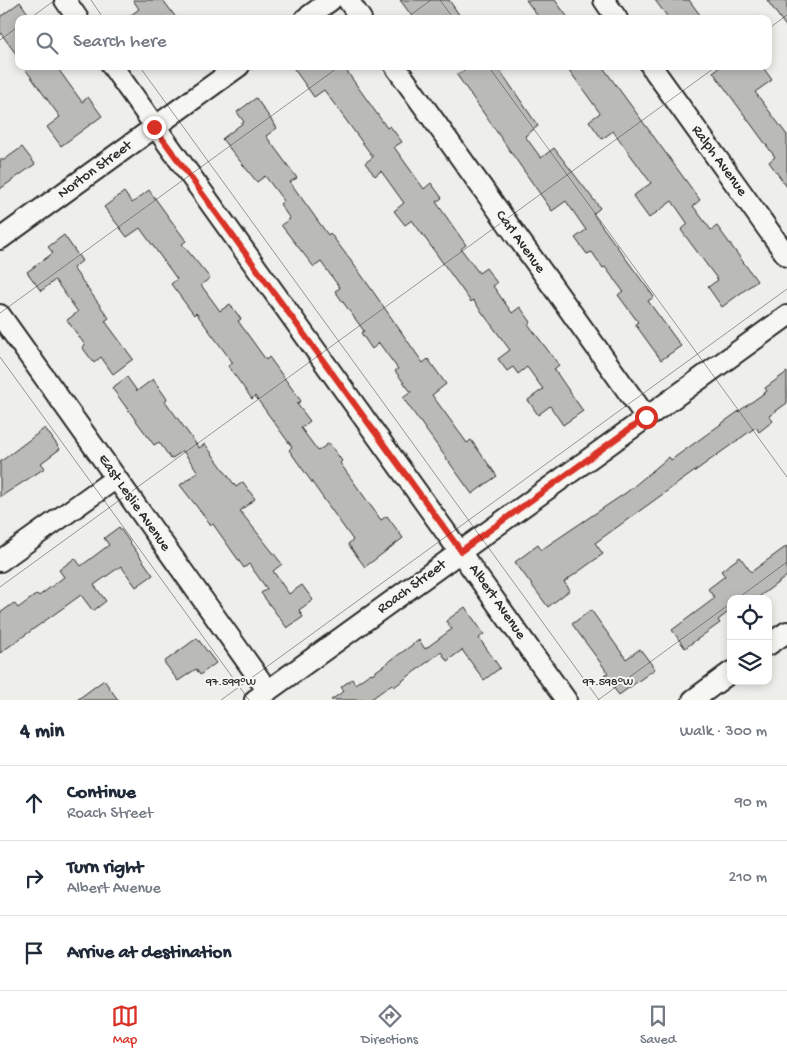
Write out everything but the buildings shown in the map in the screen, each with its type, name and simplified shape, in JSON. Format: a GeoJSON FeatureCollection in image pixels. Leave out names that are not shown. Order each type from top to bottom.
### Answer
{"type":"FeatureCollection","features":[{"type":"Feature","properties":{"kind":"street"},"geometry":{"type":"LineString","coordinates":[[65,0],[75,15]]}},
{"type":"Feature","properties":{"kind":"street"},"geometry":{"type":"LineString","coordinates":[[310,15],[331,0]]}},
{"type":"Feature","properties":{"kind":"street"},"geometry":{"type":"LineString","coordinates":[[348,0],[358,15]]}},
{"type":"Feature","properties":{"kind":"street"},"geometry":{"type":"LineString","coordinates":[[604,0],[614,15]]}},
{"type":"Feature","properties":{"kind":"street","name":"Albert Avenue"},"geometry":{"type":"LineString","coordinates":[[115,70],[566,700]]}},
{"type":"Feature","properties":{"kind":"street","name":"Norton Street"},"geometry":{"type":"LineString","coordinates":[[0,239],[233,70]]}},
{"type":"Feature","properties":{"kind":"street","name":"Carl Avenue"},"geometry":{"type":"LineString","coordinates":[[398,70],[646,417]]}},
{"type":"Feature","properties":{"kind":"street","name":"Ralph Avenue"},"geometry":{"type":"LineString","coordinates":[[654,70],[787,256]]}},
{"type":"Feature","properties":{"kind":"street","name":"East Leslie Avenue"},"geometry":{"type":"LineString","coordinates":[[0,315],[116,478],[261,696]]}},
{"type":"Feature","properties":{"kind":"street","name":"Roach Street"},"geometry":{"type":"LineString","coordinates":[[261,696],[787,316]]}},
{"type":"Feature","properties":{"kind":"street"},"geometry":{"type":"LineString","coordinates":[[0,561],[116,478]]}},
{"type":"Feature","properties":{"kind":"street"},"geometry":{"type":"LineString","coordinates":[[772,642],[787,632]]}},
{"type":"Feature","properties":{"kind":"street"},"geometry":{"type":"LineString","coordinates":[[692,700],[727,675]]}},
{"type":"Feature","properties":{"kind":"route"},"geometry":{"type":"LineString","coordinates":[[154,127],[461,551],[646,417]]}}]}
